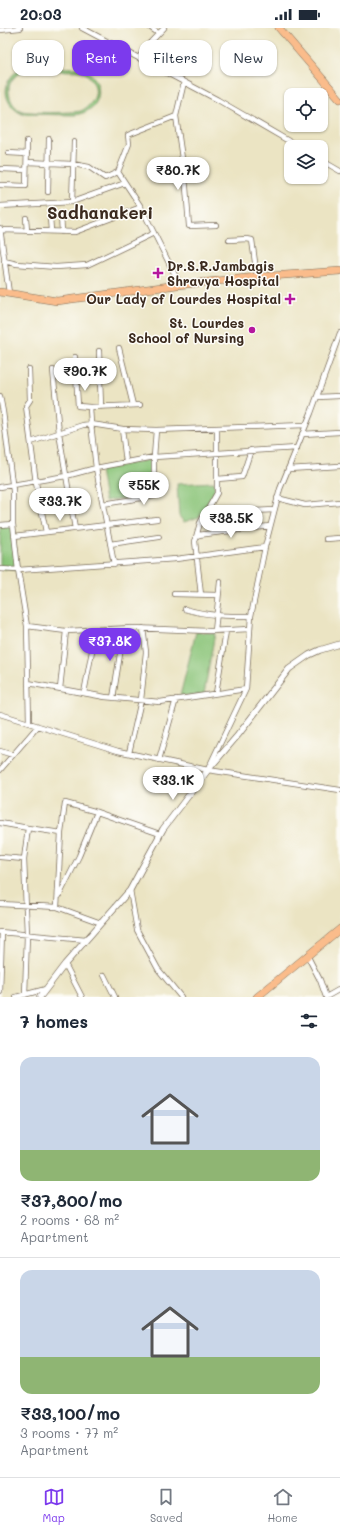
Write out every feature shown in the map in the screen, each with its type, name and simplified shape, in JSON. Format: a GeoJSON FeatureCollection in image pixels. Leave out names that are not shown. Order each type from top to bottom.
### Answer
{"type":"FeatureCollection","features":[{"type":"Feature","properties":{"kind":"main road"},"geometry":{"type":"LineString","coordinates":[[279,28],[340,99]]}},
{"type":"Feature","properties":{"kind":"main road"},"geometry":{"type":"LineString","coordinates":[[284,28],[340,93]]}},
{"type":"Feature","properties":{"kind":"main road"},"geometry":{"type":"LineString","coordinates":[[0,292],[57,301],[180,285],[257,277],[340,271]]}},
{"type":"Feature","properties":{"kind":"main road"},"geometry":{"type":"LineString","coordinates":[[257,997],[340,929]]}},
{"type":"Feature","properties":{"kind":"street"},"geometry":{"type":"LineString","coordinates":[[0,30],[20,28]]}},
{"type":"Feature","properties":{"kind":"street"},"geometry":{"type":"LineString","coordinates":[[151,28],[158,33]]}},
{"type":"Feature","properties":{"kind":"street"},"geometry":{"type":"LineString","coordinates":[[153,40],[164,28]]}},
{"type":"Feature","properties":{"kind":"street"},"geometry":{"type":"LineString","coordinates":[[85,29],[139,58]]}},
{"type":"Feature","properties":{"kind":"street"},"geometry":{"type":"LineString","coordinates":[[173,76],[287,140]]}},
{"type":"Feature","properties":{"kind":"street"},"geometry":{"type":"LineString","coordinates":[[184,82],[176,116],[186,187],[189,226],[216,225]]}},
{"type":"Feature","properties":{"kind":"street"},"geometry":{"type":"LineString","coordinates":[[27,162],[73,164],[89,167],[105,178],[118,172],[129,144],[128,135],[176,116]]}},
{"type":"Feature","properties":{"kind":"street"},"geometry":{"type":"LineString","coordinates":[[48,192],[49,139]]}},
{"type":"Feature","properties":{"kind":"street"},"geometry":{"type":"LineString","coordinates":[[0,185],[26,186],[27,141]]}},
{"type":"Feature","properties":{"kind":"street"},"geometry":{"type":"LineString","coordinates":[[72,202],[74,142]]}},
{"type":"Feature","properties":{"kind":"street"},"geometry":{"type":"LineString","coordinates":[[8,153],[27,154]]}},
{"type":"Feature","properties":{"kind":"street"},"geometry":{"type":"LineString","coordinates":[[328,164],[340,171]]}},
{"type":"Feature","properties":{"kind":"street"},"geometry":{"type":"LineString","coordinates":[[1,169],[26,170]]}},
{"type":"Feature","properties":{"kind":"street"},"geometry":{"type":"LineString","coordinates":[[118,172],[141,207],[180,285]]}},
{"type":"Feature","properties":{"kind":"street"},"geometry":{"type":"LineString","coordinates":[[0,206],[72,202],[126,183]]}},
{"type":"Feature","properties":{"kind":"street"},"geometry":{"type":"LineString","coordinates":[[9,293],[2,253],[0,229],[75,232],[141,207]]}},
{"type":"Feature","properties":{"kind":"street"},"geometry":{"type":"LineString","coordinates":[[61,215],[62,232]]}},
{"type":"Feature","properties":{"kind":"street"},"geometry":{"type":"LineString","coordinates":[[50,217],[51,231]]}},
{"type":"Feature","properties":{"kind":"street"},"geometry":{"type":"LineString","coordinates":[[26,218],[27,231]]}},
{"type":"Feature","properties":{"kind":"street"},"geometry":{"type":"LineString","coordinates":[[4,261],[17,264],[56,267],[83,265],[154,233]]}},
{"type":"Feature","properties":{"kind":"street"},"geometry":{"type":"LineString","coordinates":[[230,240],[252,240],[257,277]]}},
{"type":"Feature","properties":{"kind":"street"},"geometry":{"type":"LineString","coordinates":[[208,770],[246,689],[251,616],[277,498],[317,397],[340,333]]}},
{"type":"Feature","properties":{"kind":"street"},"geometry":{"type":"LineString","coordinates":[[119,348],[133,405]]}},
{"type":"Feature","properties":{"kind":"street"},"geometry":{"type":"LineString","coordinates":[[99,350],[101,406]]}},
{"type":"Feature","properties":{"kind":"street"},"geometry":{"type":"LineString","coordinates":[[74,357],[78,406],[140,405]]}},
{"type":"Feature","properties":{"kind":"street"},"geometry":{"type":"LineString","coordinates":[[29,368],[30,400],[26,406],[36,481],[46,532]]}},
{"type":"Feature","properties":{"kind":"street"},"geometry":{"type":"LineString","coordinates":[[53,370],[59,432],[76,529]]}},
{"type":"Feature","properties":{"kind":"street"},"geometry":{"type":"LineString","coordinates":[[0,396],[12,485],[14,536],[27,626],[28,723]]}},
{"type":"Feature","properties":{"kind":"street"},"geometry":{"type":"LineString","coordinates":[[317,397],[340,396]]}},
{"type":"Feature","properties":{"kind":"street"},"geometry":{"type":"LineString","coordinates":[[90,407],[96,468],[114,564]]}},
{"type":"Feature","properties":{"kind":"street"},"geometry":{"type":"LineString","coordinates":[[31,442],[82,425],[91,424],[122,429],[156,430],[306,425]]}},
{"type":"Feature","properties":{"kind":"street"},"geometry":{"type":"LineString","coordinates":[[200,594],[195,541],[200,523],[217,493],[217,428]]}},
{"type":"Feature","properties":{"kind":"street"},"geometry":{"type":"LineString","coordinates":[[122,429],[126,462]]}},
{"type":"Feature","properties":{"kind":"street"},"geometry":{"type":"LineString","coordinates":[[103,504],[154,496],[156,430]]}},
{"type":"Feature","properties":{"kind":"street"},"geometry":{"type":"LineString","coordinates":[[302,434],[340,432]]}},
{"type":"Feature","properties":{"kind":"street"},"geometry":{"type":"LineString","coordinates":[[0,487],[66,476],[96,468],[154,457],[296,448]]}},
{"type":"Feature","properties":{"kind":"street"},"geometry":{"type":"LineString","coordinates":[[217,479],[242,477],[250,450]]}},
{"type":"Feature","properties":{"kind":"street"},"geometry":{"type":"LineString","coordinates":[[288,469],[340,466]]}},
{"type":"Feature","properties":{"kind":"street"},"geometry":{"type":"LineString","coordinates":[[277,498],[305,505],[340,502]]}},
{"type":"Feature","properties":{"kind":"street"},"geometry":{"type":"LineString","coordinates":[[209,508],[218,513],[274,510]]}},
{"type":"Feature","properties":{"kind":"street"},"geometry":{"type":"LineString","coordinates":[[14,536],[157,519]]}},
{"type":"Feature","properties":{"kind":"street"},"geometry":{"type":"LineString","coordinates":[[0,525],[13,524]]}},
{"type":"Feature","properties":{"kind":"street"},"geometry":{"type":"LineString","coordinates":[[195,541],[198,535],[270,526]]}},
{"type":"Feature","properties":{"kind":"street"},"geometry":{"type":"LineString","coordinates":[[110,544],[159,537]]}},
{"type":"Feature","properties":{"kind":"street"},"geometry":{"type":"LineString","coordinates":[[326,539],[340,538]]}},
{"type":"Feature","properties":{"kind":"street"},"geometry":{"type":"LineString","coordinates":[[0,569],[18,570],[114,564],[197,556],[265,547]]}},
{"type":"Feature","properties":{"kind":"street"},"geometry":{"type":"LineString","coordinates":[[215,631],[220,582]]}},
{"type":"Feature","properties":{"kind":"street"},"geometry":{"type":"LineString","coordinates":[[174,594],[218,595]]}},
{"type":"Feature","properties":{"kind":"street"},"geometry":{"type":"LineString","coordinates":[[185,609],[201,614],[216,616],[251,616]]}},
{"type":"Feature","properties":{"kind":"street"},"geometry":{"type":"LineString","coordinates":[[27,626],[66,631],[143,628],[215,631],[250,630]]}},
{"type":"Feature","properties":{"kind":"street"},"geometry":{"type":"LineString","coordinates":[[129,753],[141,700],[146,652],[143,628]]}},
{"type":"Feature","properties":{"kind":"street"},"geometry":{"type":"LineString","coordinates":[[113,698],[124,629]]}},
{"type":"Feature","properties":{"kind":"street"},"geometry":{"type":"LineString","coordinates":[[84,693],[96,630]]}},
{"type":"Feature","properties":{"kind":"street"},"geometry":{"type":"LineString","coordinates":[[216,693],[226,630]]}},
{"type":"Feature","properties":{"kind":"street"},"geometry":{"type":"LineString","coordinates":[[60,689],[66,631]]}},
{"type":"Feature","properties":{"kind":"street"},"geometry":{"type":"LineString","coordinates":[[40,997],[65,964],[130,890],[160,834],[208,770],[238,735],[289,669],[309,655],[340,644]]}},
{"type":"Feature","properties":{"kind":"street"},"geometry":{"type":"LineString","coordinates":[[28,683],[113,698],[160,702],[246,689]]}},
{"type":"Feature","properties":{"kind":"street"},"geometry":{"type":"LineString","coordinates":[[159,760],[176,700]]}},
{"type":"Feature","properties":{"kind":"street"},"geometry":{"type":"LineString","coordinates":[[0,714],[129,753],[159,760],[208,770],[340,790]]}},
{"type":"Feature","properties":{"kind":"street"},"geometry":{"type":"LineString","coordinates":[[0,770],[38,726]]}},
{"type":"Feature","properties":{"kind":"street"},"geometry":{"type":"LineString","coordinates":[[0,751],[13,755]]}},
{"type":"Feature","properties":{"kind":"street"},"geometry":{"type":"LineString","coordinates":[[57,907],[61,833],[65,803],[97,812],[160,834]]}},
{"type":"Feature","properties":{"kind":"street"},"geometry":{"type":"LineString","coordinates":[[58,899],[79,856],[97,812]]}},
{"type":"Feature","properties":{"kind":"street"},"geometry":{"type":"LineString","coordinates":[[0,823],[61,833]]}},
{"type":"Feature","properties":{"kind":"street"},"geometry":{"type":"LineString","coordinates":[[25,995],[27,906],[24,858],[28,828]]}},
{"type":"Feature","properties":{"kind":"street"},"geometry":{"type":"LineString","coordinates":[[0,857],[24,858]]}},
{"type":"Feature","properties":{"kind":"street"},"geometry":{"type":"LineString","coordinates":[[130,890],[137,930],[158,969],[181,997]]}},
{"type":"Feature","properties":{"kind":"street"},"geometry":{"type":"LineString","coordinates":[[0,904],[57,907],[101,923]]}},
{"type":"Feature","properties":{"kind":"street"},"geometry":{"type":"LineString","coordinates":[[0,992],[1,932],[86,940]]}},
{"type":"Feature","properties":{"kind":"street"},"geometry":{"type":"LineString","coordinates":[[307,955],[320,980],[326,997],[340,989]]}},
{"type":"Feature","properties":{"kind":"street"},"geometry":{"type":"LineString","coordinates":[[65,964],[82,997]]}},
{"type":"Feature","properties":{"kind":"street"},"geometry":{"type":"LineString","coordinates":[[104,975],[115,997]]}},
{"type":"Feature","properties":{"kind":"street"},"geometry":{"type":"LineString","coordinates":[[16,997],[46,989]]}},
{"type":"Feature","properties":{"kind":"green space"},"geometry":{"type":"Polygon","coordinates":[[[64,68],[72,68],[72,71],[64,71],[64,68]]]}},
{"type":"Feature","properties":{"kind":"green space"},"geometry":{"type":"Polygon","coordinates":[[[16,76],[12,79],[9,88],[10,98],[14,105],[22,111],[81,111],[92,102],[94,97],[95,86],[89,76],[92,76],[96,81],[98,95],[96,102],[91,108],[75,115],[22,114],[15,109],[7,97],[7,83],[11,77],[16,76]]]}},
{"type":"Feature","properties":{"kind":"green space"},"geometry":{"type":"Polygon","coordinates":[[[152,459],[152,495],[105,501],[100,470],[152,459]]]}},
{"type":"Feature","properties":{"kind":"green space"},"geometry":{"type":"Polygon","coordinates":[[[214,482],[215,491],[199,517],[184,522],[179,516],[177,484],[214,482]]]}},
{"type":"Feature","properties":{"kind":"green space"},"geometry":{"type":"Polygon","coordinates":[[[13,524],[18,570],[0,569],[0,525],[13,524]]]}},
{"type":"Feature","properties":{"kind":"green space"},"geometry":{"type":"Polygon","coordinates":[[[196,632],[215,633],[204,694],[180,696],[196,632]]]}},
{"type":"Feature","properties":{"kind":"place","name":"Dr.S.R.Jambagis Shravya Hospital"},"geometry":{"type":"Point","coordinates":[158,273]}},
{"type":"Feature","properties":{"kind":"place","name":"Our Lady of Lourdes Hospital"},"geometry":{"type":"Point","coordinates":[290,299]}},
{"type":"Feature","properties":{"kind":"place","name":"St. Lourdes School of Nursing"},"geometry":{"type":"Point","coordinates":[252,330]}},
{"type":"Feature","properties":{"kind":"district","name":"Sadhanakeri"},"geometry":{"type":"Point","coordinates":[100,213]}}]}
